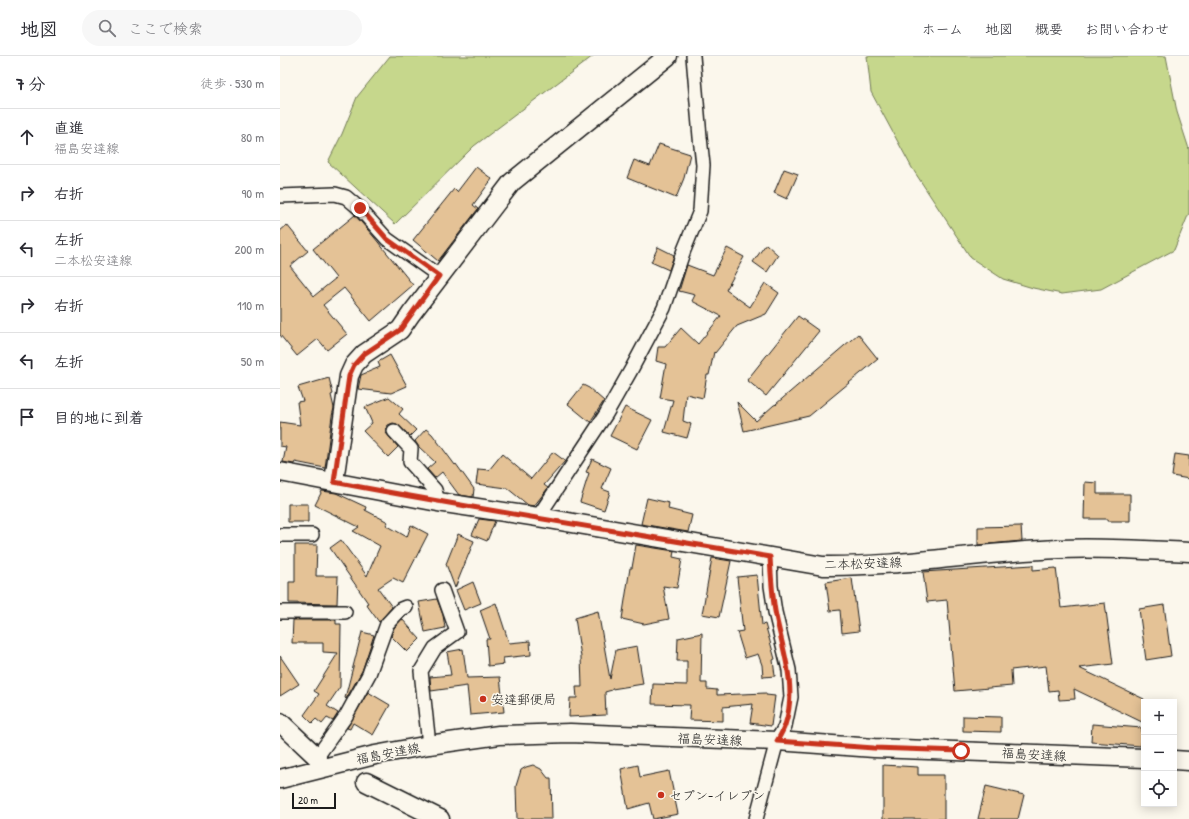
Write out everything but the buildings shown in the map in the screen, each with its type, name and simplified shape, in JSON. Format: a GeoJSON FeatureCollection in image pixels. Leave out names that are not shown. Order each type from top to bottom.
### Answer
{"type":"FeatureCollection","features":[{"type":"Feature","properties":{"kind":"main road"},"geometry":{"type":"LineString","coordinates":[[334,482],[349,376],[354,365],[364,354],[400,330],[439,276],[512,182],[668,56]]}},
{"type":"Feature","properties":{"kind":"main road","name":"二本松安達線"},"geometry":{"type":"LineString","coordinates":[[280,472],[438,502],[538,517],[822,566],[857,566],[1058,549],[1130,549],[1189,552]]}},
{"type":"Feature","properties":{"kind":"main road"},"geometry":{"type":"LineString","coordinates":[[280,722],[317,758]]}},
{"type":"Feature","properties":{"kind":"main road","name":"福島安達線"},"geometry":{"type":"LineString","coordinates":[[280,779],[367,756],[429,745],[499,735],[570,733],[777,741],[874,748],[1141,758]]}},
{"type":"Feature","properties":{"kind":"main road"},"geometry":{"type":"LineString","coordinates":[[1177,760],[1189,761]]}},
{"type":"Feature","properties":{"kind":"main road"},"geometry":{"type":"LineString","coordinates":[[366,782],[440,819]]}},
{"type":"Feature","properties":{"kind":"street"},"geometry":{"type":"LineString","coordinates":[[538,517],[606,414],[664,308],[684,250],[700,211],[703,165],[693,56]]}},
{"type":"Feature","properties":{"kind":"street"},"geometry":{"type":"LineString","coordinates":[[280,196],[335,194],[346,197],[360,208],[387,239],[439,276]]}},
{"type":"Feature","properties":{"kind":"street"},"geometry":{"type":"LineString","coordinates":[[394,431],[411,449],[410,462],[435,490],[438,502]]}},
{"type":"Feature","properties":{"kind":"street"},"geometry":{"type":"LineString","coordinates":[[280,535],[312,535]]}},
{"type":"Feature","properties":{"kind":"street"},"geometry":{"type":"LineString","coordinates":[[756,819],[777,741],[785,726],[791,697],[789,670],[775,612],[771,586],[770,557]]}},
{"type":"Feature","properties":{"kind":"street"},"geometry":{"type":"LineString","coordinates":[[429,745],[421,671],[435,648],[457,632],[442,590]]}},
{"type":"Feature","properties":{"kind":"street"},"geometry":{"type":"LineString","coordinates":[[317,758],[346,716],[369,674],[381,637],[387,624],[401,609],[406,607]]}},
{"type":"Feature","properties":{"kind":"street"},"geometry":{"type":"LineString","coordinates":[[280,612],[345,612]]}},
{"type":"Feature","properties":{"kind":"green space"},"geometry":{"type":"Polygon","coordinates":[[[390,56],[593,56],[474,146],[395,224],[328,162],[342,134],[357,97],[390,56]]]}},
{"type":"Feature","properties":{"kind":"green space"},"geometry":{"type":"Polygon","coordinates":[[[867,56],[1166,56],[1177,112],[1189,149],[1189,213],[1174,250],[1101,289],[1062,294],[1033,288],[1003,279],[971,258],[912,168],[871,92],[867,56]]]}},
{"type":"Feature","properties":{"kind":"place","name":"安達郵便局"},"geometry":{"type":"Point","coordinates":[483,699]}},
{"type":"Feature","properties":{"kind":"place","name":"セブン-イレブン"},"geometry":{"type":"Point","coordinates":[661,795]}},
{"type":"Feature","properties":{"kind":"route"},"geometry":{"type":"LineString","coordinates":[[360,208],[387,239],[439,276],[400,330],[364,354],[354,365],[349,376],[334,482],[438,502],[524,515],[770,557],[771,586],[775,612],[789,670],[791,697],[785,726],[777,741],[874,748],[961,751]]}}]}
